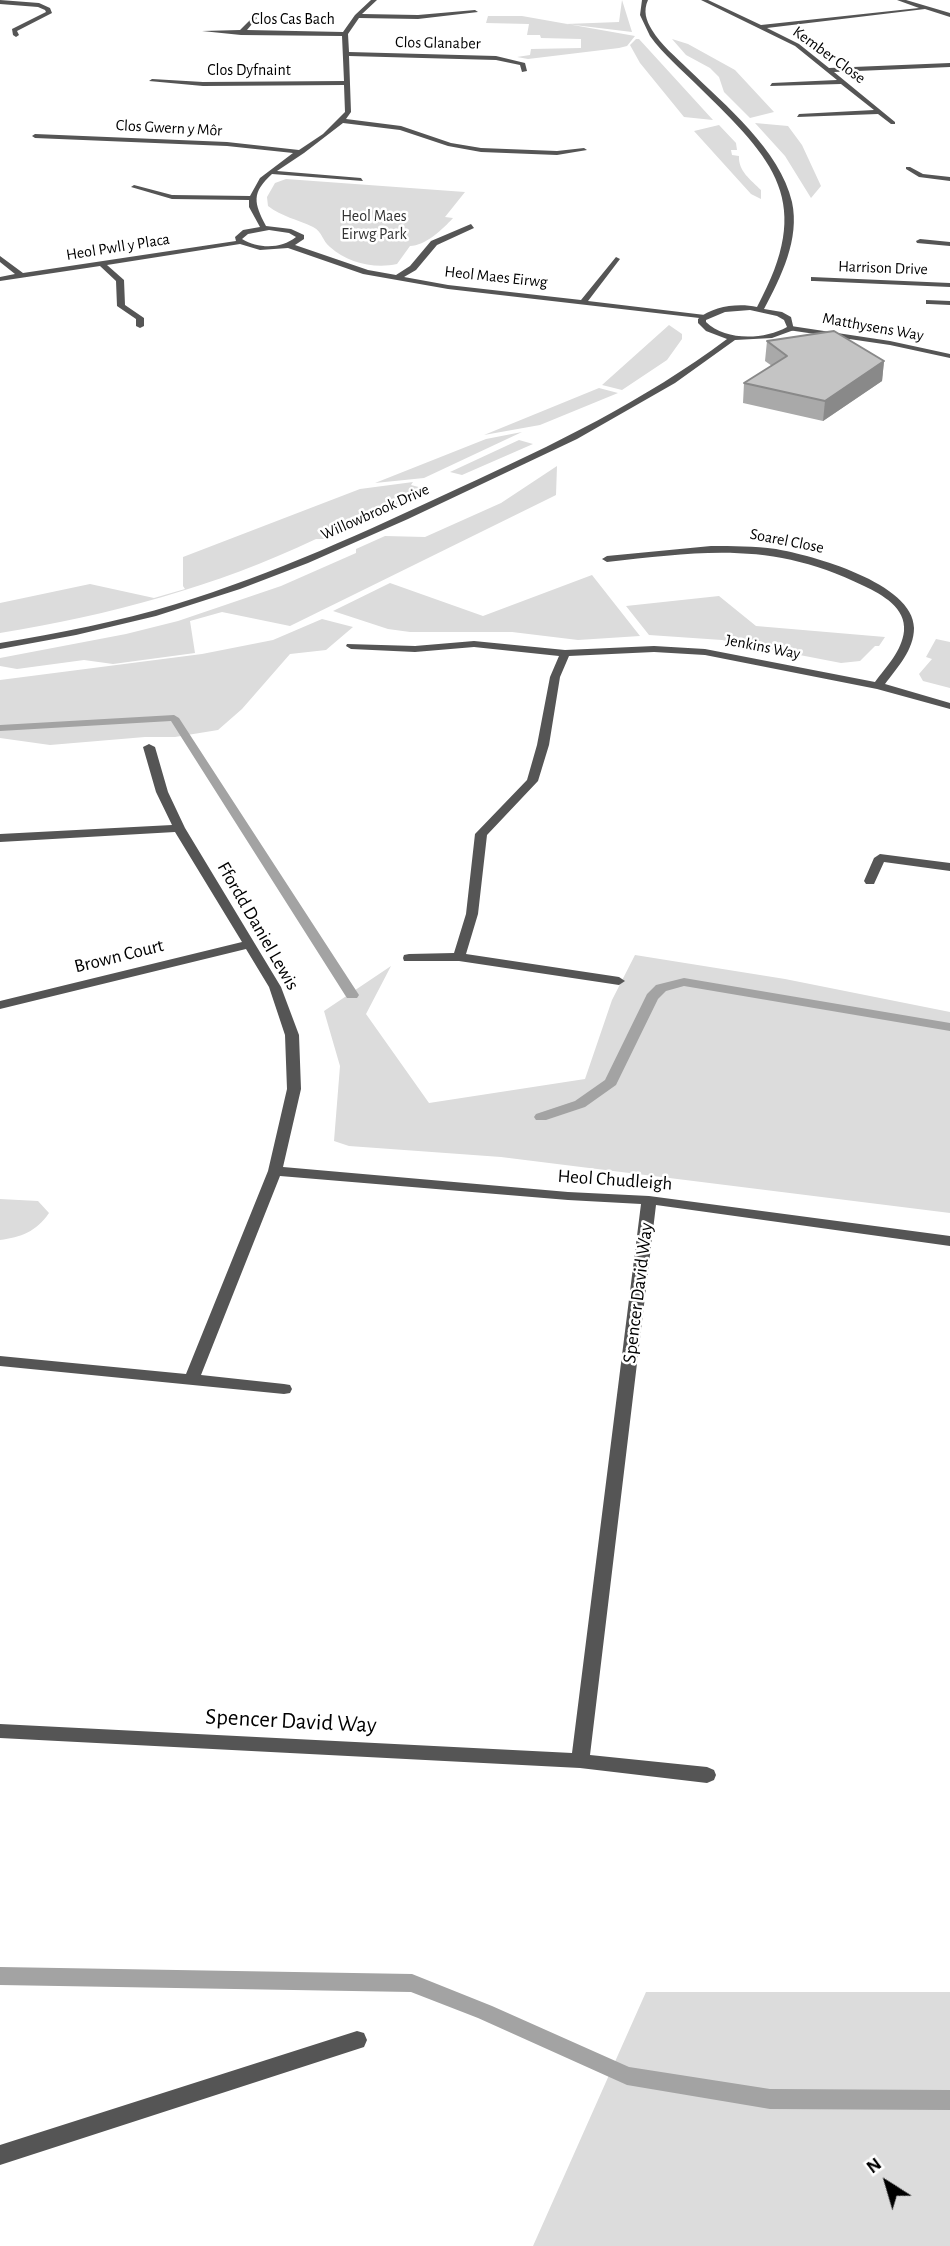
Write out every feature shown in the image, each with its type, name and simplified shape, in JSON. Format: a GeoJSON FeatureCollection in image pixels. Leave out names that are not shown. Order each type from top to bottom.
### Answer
{"type":"FeatureCollection","features":[{"type":"Feature","properties":{"kind":"street"},"geometry":{"type":"LineString","coordinates":[[264,229],[252,205],[258,184],[270,172],[326,136],[343,121],[348,112],[345,34],[357,16],[374,0]]}},
{"type":"Feature","properties":{"kind":"street"},"geometry":{"type":"LineString","coordinates":[[645,0],[642,10],[654,38],[758,145],[776,171],[788,198],[789,227],[786,246],[774,281],[760,309]]}},
{"type":"Feature","properties":{"kind":"street","name":"Kember Close"},"geometry":{"type":"LineString","coordinates":[[704,0],[797,45],[893,123]]}},
{"type":"Feature","properties":{"kind":"street"},"geometry":{"type":"LineString","coordinates":[[900,0],[922,9],[950,15]]}},
{"type":"Feature","properties":{"kind":"street"},"geometry":{"type":"LineString","coordinates":[[0,2],[31,4],[48,9],[49,13],[44,17],[14,30],[16,35]]}},
{"type":"Feature","properties":{"kind":"street"},"geometry":{"type":"LineString","coordinates":[[761,27],[922,9]]}},
{"type":"Feature","properties":{"kind":"street"},"geometry":{"type":"LineString","coordinates":[[357,16],[418,17],[475,12]]}},
{"type":"Feature","properties":{"kind":"street","name":"Clos Cas Bach"},"geometry":{"type":"LineString","coordinates":[[241,33],[254,18]]}},
{"type":"Feature","properties":{"kind":"street","name":"Clos Cas Bach"},"geometry":{"type":"LineString","coordinates":[[205,31],[345,34]]}},
{"type":"Feature","properties":{"kind":"street","name":"Clos Glanaber"},"geometry":{"type":"LineString","coordinates":[[345,54],[496,58],[518,62],[523,65],[524,71]]}},
{"type":"Feature","properties":{"kind":"street"},"geometry":{"type":"LineString","coordinates":[[830,70],[950,65]]}},
{"type":"Feature","properties":{"kind":"street","name":"Clos Dyfnaint"},"geometry":{"type":"LineString","coordinates":[[152,81],[204,84],[346,83]]}},
{"type":"Feature","properties":{"kind":"street"},"geometry":{"type":"LineString","coordinates":[[772,85],[844,82]]}},
{"type":"Feature","properties":{"kind":"street"},"geometry":{"type":"LineString","coordinates":[[799,116],[881,112]]}},
{"type":"Feature","properties":{"kind":"street"},"geometry":{"type":"LineString","coordinates":[[343,121],[401,128],[450,145],[472,149],[557,153],[584,150]]}},
{"type":"Feature","properties":{"kind":"street","name":"Clos Gwern y Môr"},"geometry":{"type":"LineString","coordinates":[[35,136],[228,144],[302,152]]}},
{"type":"Feature","properties":{"kind":"street"},"geometry":{"type":"LineString","coordinates":[[908,168],[921,176],[950,179]]}},
{"type":"Feature","properties":{"kind":"street"},"geometry":{"type":"LineString","coordinates":[[270,172],[361,180]]}},
{"type":"Feature","properties":{"kind":"street"},"geometry":{"type":"LineString","coordinates":[[134,187],[172,197],[252,198]]}},
{"type":"Feature","properties":{"kind":"street"},"geometry":{"type":"LineString","coordinates":[[397,278],[414,268],[434,243],[471,226]]}},
{"type":"Feature","properties":{"kind":"street"},"geometry":{"type":"LineString","coordinates":[[264,229],[282,229],[299,234],[299,240],[288,245],[255,247],[241,242],[238,239],[240,235],[264,229]]}},
{"type":"Feature","properties":{"kind":"street"},"geometry":{"type":"LineString","coordinates":[[920,241],[950,244]]}},
{"type":"Feature","properties":{"kind":"street","name":"Heol Pwll y Placa"},"geometry":{"type":"LineString","coordinates":[[0,279],[241,242]]}},
{"type":"Feature","properties":{"kind":"street","name":"Heol Maes Eirwg"},"geometry":{"type":"LineString","coordinates":[[288,245],[343,266],[447,287],[705,317]]}},
{"type":"Feature","properties":{"kind":"street"},"geometry":{"type":"LineString","coordinates":[[0,258],[22,276]]}},
{"type":"Feature","properties":{"kind":"street"},"geometry":{"type":"LineString","coordinates":[[584,301],[616,259]]}},
{"type":"Feature","properties":{"kind":"street"},"geometry":{"type":"LineString","coordinates":[[102,264],[120,279],[121,306],[140,318],[140,326]]}},
{"type":"Feature","properties":{"kind":"street","name":"Harrison Drive"},"geometry":{"type":"LineString","coordinates":[[814,279],[950,285]]}},
{"type":"Feature","properties":{"kind":"street"},"geometry":{"type":"LineString","coordinates":[[929,302],[950,303]]}},
{"type":"Feature","properties":{"kind":"street"},"geometry":{"type":"LineString","coordinates":[[734,308],[760,309],[788,319],[791,328],[767,337],[734,337],[705,327],[702,319],[705,317],[734,308]]}},
{"type":"Feature","properties":{"kind":"street","name":"Matthysens Way"},"geometry":{"type":"LineString","coordinates":[[791,328],[890,343],[950,356]]}},
{"type":"Feature","properties":{"kind":"street","name":"Willowbrook Drive"},"geometry":{"type":"LineString","coordinates":[[0,646],[162,612],[275,573],[456,493],[593,428],[684,376],[734,337]]}},
{"type":"Feature","properties":{"kind":"street","name":"Soarel Close"},"geometry":{"type":"LineString","coordinates":[[607,559],[740,547],[803,557],[842,571],[886,594],[903,609],[909,621],[905,647],[878,686]]}},
{"type":"Feature","properties":{"kind":"street","name":"Jenkins Way"},"geometry":{"type":"LineString","coordinates":[[351,646],[415,649],[474,645],[565,653],[653,649],[705,652],[878,686],[950,706]]}},
{"type":"Feature","properties":{"kind":"street"},"geometry":{"type":"LineString","coordinates":[[459,957],[472,914],[481,834],[532,781],[543,745],[555,677],[565,653]]}},
{"type":"Feature","properties":{"kind":"street","name":"Ffordd Daniel Lewis"},"geometry":{"type":"LineString","coordinates":[[149,747],[162,792],[179,828],[247,945],[275,986],[292,1035],[294,1089],[275,1171]]}},
{"type":"Feature","properties":{"kind":"street"},"geometry":{"type":"LineString","coordinates":[[0,838],[179,828]]}},
{"type":"Feature","properties":{"kind":"street"},"geometry":{"type":"LineString","coordinates":[[870,881],[880,858],[950,867]]}},
{"type":"Feature","properties":{"kind":"street","name":"Brown Court"},"geometry":{"type":"LineString","coordinates":[[0,1005],[247,945]]}},
{"type":"Feature","properties":{"kind":"street"},"geometry":{"type":"LineString","coordinates":[[409,958],[459,957],[619,981]]}},
{"type":"Feature","properties":{"kind":"street"},"geometry":{"type":"LineString","coordinates":[[192,1378],[275,1171]]}},
{"type":"Feature","properties":{"kind":"street","name":"Heol Chudleigh"},"geometry":{"type":"LineString","coordinates":[[275,1171],[568,1196],[649,1200],[950,1241]]}},
{"type":"Feature","properties":{"kind":"street","name":"Spencer David Way"},"geometry":{"type":"LineString","coordinates":[[580,1761],[649,1200]]}},
{"type":"Feature","properties":{"kind":"street"},"geometry":{"type":"LineString","coordinates":[[0,1361],[284,1389]]}},
{"type":"Feature","properties":{"kind":"street","name":"Spencer David Way"},"geometry":{"type":"LineString","coordinates":[[0,1731],[580,1761],[707,1775]]}},
{"type":"Feature","properties":{"kind":"street"},"geometry":{"type":"LineString","coordinates":[[0,2155],[357,2040]]}},
{"type":"Feature","properties":{"kind":"green space"},"geometry":{"type":"Polygon","coordinates":[[[622,0],[632,32],[566,24],[619,22],[622,0]]]}},
{"type":"Feature","properties":{"kind":"green space"},"geometry":{"type":"Polygon","coordinates":[[[488,16],[522,16],[635,36],[627,46],[619,48],[528,59],[517,57],[530,55],[531,49],[581,48],[581,39],[527,35],[529,24],[486,23],[488,16]]]}},
{"type":"Feature","properties":{"kind":"green space"},"geometry":{"type":"Polygon","coordinates":[[[639,39],[713,120],[684,117],[640,63],[630,45],[639,39]]]}},
{"type":"Feature","properties":{"kind":"green space"},"geometry":{"type":"Polygon","coordinates":[[[672,39],[688,44],[735,70],[774,112],[750,118],[724,92],[719,77],[710,68],[686,55],[672,39]]]}},
{"type":"Feature","properties":{"kind":"green space"},"geometry":{"type":"Polygon","coordinates":[[[755,123],[788,126],[802,145],[821,186],[811,198],[785,156],[755,123]]]}},
{"type":"Feature","properties":{"kind":"green space"},"geometry":{"type":"Polygon","coordinates":[[[719,125],[736,143],[737,150],[731,150],[732,155],[739,156],[743,171],[761,190],[761,199],[751,194],[694,131],[719,125]]]}},
{"type":"Feature","properties":{"kind":"green space","name":"Heol Maes Eirwg Park"},"geometry":{"type":"Polygon","coordinates":[[[286,179],[465,192],[445,217],[453,218],[439,232],[422,243],[410,246],[397,264],[380,266],[353,261],[337,253],[327,245],[316,229],[268,206],[267,197],[275,183],[286,179]]]}},
{"type":"Feature","properties":{"kind":"green space"},"geometry":{"type":"Polygon","coordinates":[[[669,325],[682,334],[682,339],[667,360],[622,390],[602,385],[669,325]]]}},
{"type":"Feature","properties":{"kind":"green space"},"geometry":{"type":"Polygon","coordinates":[[[599,388],[618,393],[540,425],[484,435],[599,388]]]}},
{"type":"Feature","properties":{"kind":"green space"},"geometry":{"type":"Polygon","coordinates":[[[522,432],[424,478],[375,483],[486,439],[522,432]]]}},
{"type":"Feature","properties":{"kind":"green space"},"geometry":{"type":"Polygon","coordinates":[[[519,440],[533,444],[462,475],[450,472],[519,440]]]}},
{"type":"Feature","properties":{"kind":"green space"},"geometry":{"type":"Polygon","coordinates":[[[557,466],[556,495],[290,626],[222,612],[190,621],[195,653],[113,664],[84,660],[17,669],[0,666],[0,658],[126,634],[178,621],[281,586],[356,553],[356,549],[385,536],[425,537],[501,503],[557,466]]]}},
{"type":"Feature","properties":{"kind":"green space"},"geometry":{"type":"Polygon","coordinates":[[[413,482],[411,485],[430,490],[356,523],[356,527],[329,539],[316,539],[239,571],[201,585],[161,597],[82,617],[0,633],[0,603],[90,584],[154,598],[185,589],[183,557],[360,489],[413,482]]]}},
{"type":"Feature","properties":{"kind":"green space"},"geometry":{"type":"Polygon","coordinates":[[[592,575],[640,636],[578,640],[512,632],[410,632],[388,629],[333,611],[390,583],[483,616],[592,575]]]}},
{"type":"Feature","properties":{"kind":"green space"},"geometry":{"type":"Polygon","coordinates":[[[719,596],[756,626],[885,637],[879,646],[875,646],[860,661],[841,663],[722,640],[649,635],[626,606],[719,596]]]}},
{"type":"Feature","properties":{"kind":"green space"},"geometry":{"type":"Polygon","coordinates":[[[322,619],[353,627],[326,650],[290,654],[242,709],[218,730],[175,737],[50,745],[0,738],[0,680],[202,654],[273,640],[322,619]]]}},
{"type":"Feature","properties":{"kind":"green space"},"geometry":{"type":"Polygon","coordinates":[[[936,639],[950,642],[950,688],[923,681],[919,674],[932,659],[926,657],[936,639]]]}},
{"type":"Feature","properties":{"kind":"green space"},"geometry":{"type":"Polygon","coordinates":[[[635,955],[785,979],[950,1012],[950,1213],[501,1157],[349,1146],[334,1141],[340,1066],[324,1011],[391,966],[366,1014],[429,1103],[585,1079],[612,1000],[635,955]]]}},
{"type":"Feature","properties":{"kind":"green space"},"geometry":{"type":"Polygon","coordinates":[[[0,1199],[38,1201],[49,1213],[39,1225],[28,1232],[0,1240],[0,1199]]]}},
{"type":"Feature","properties":{"kind":"green space"},"geometry":{"type":"Polygon","coordinates":[[[646,1992],[950,1992],[950,2246],[533,2246],[646,1992]]]}},
{"type":"Feature","properties":{"kind":"building"},"geometry":{"type":"Polygon","coordinates":[[[834,331],[884,361],[825,401],[744,383],[787,356],[767,341],[834,331]]]}},
{"type":"Feature","properties":{"kind":"waterway"},"geometry":{"type":"LineString","coordinates":[[0,728],[174,718],[352,995]]}},
{"type":"Feature","properties":{"kind":"waterway"},"geometry":{"type":"LineString","coordinates":[[541,1117],[580,1104],[611,1082],[652,997],[661,988],[684,982],[950,1027]]}},
{"type":"Feature","properties":{"kind":"waterway"},"geometry":{"type":"LineString","coordinates":[[0,1976],[412,1983],[485,2012],[627,2076],[770,2099],[950,2100]]}}]}
